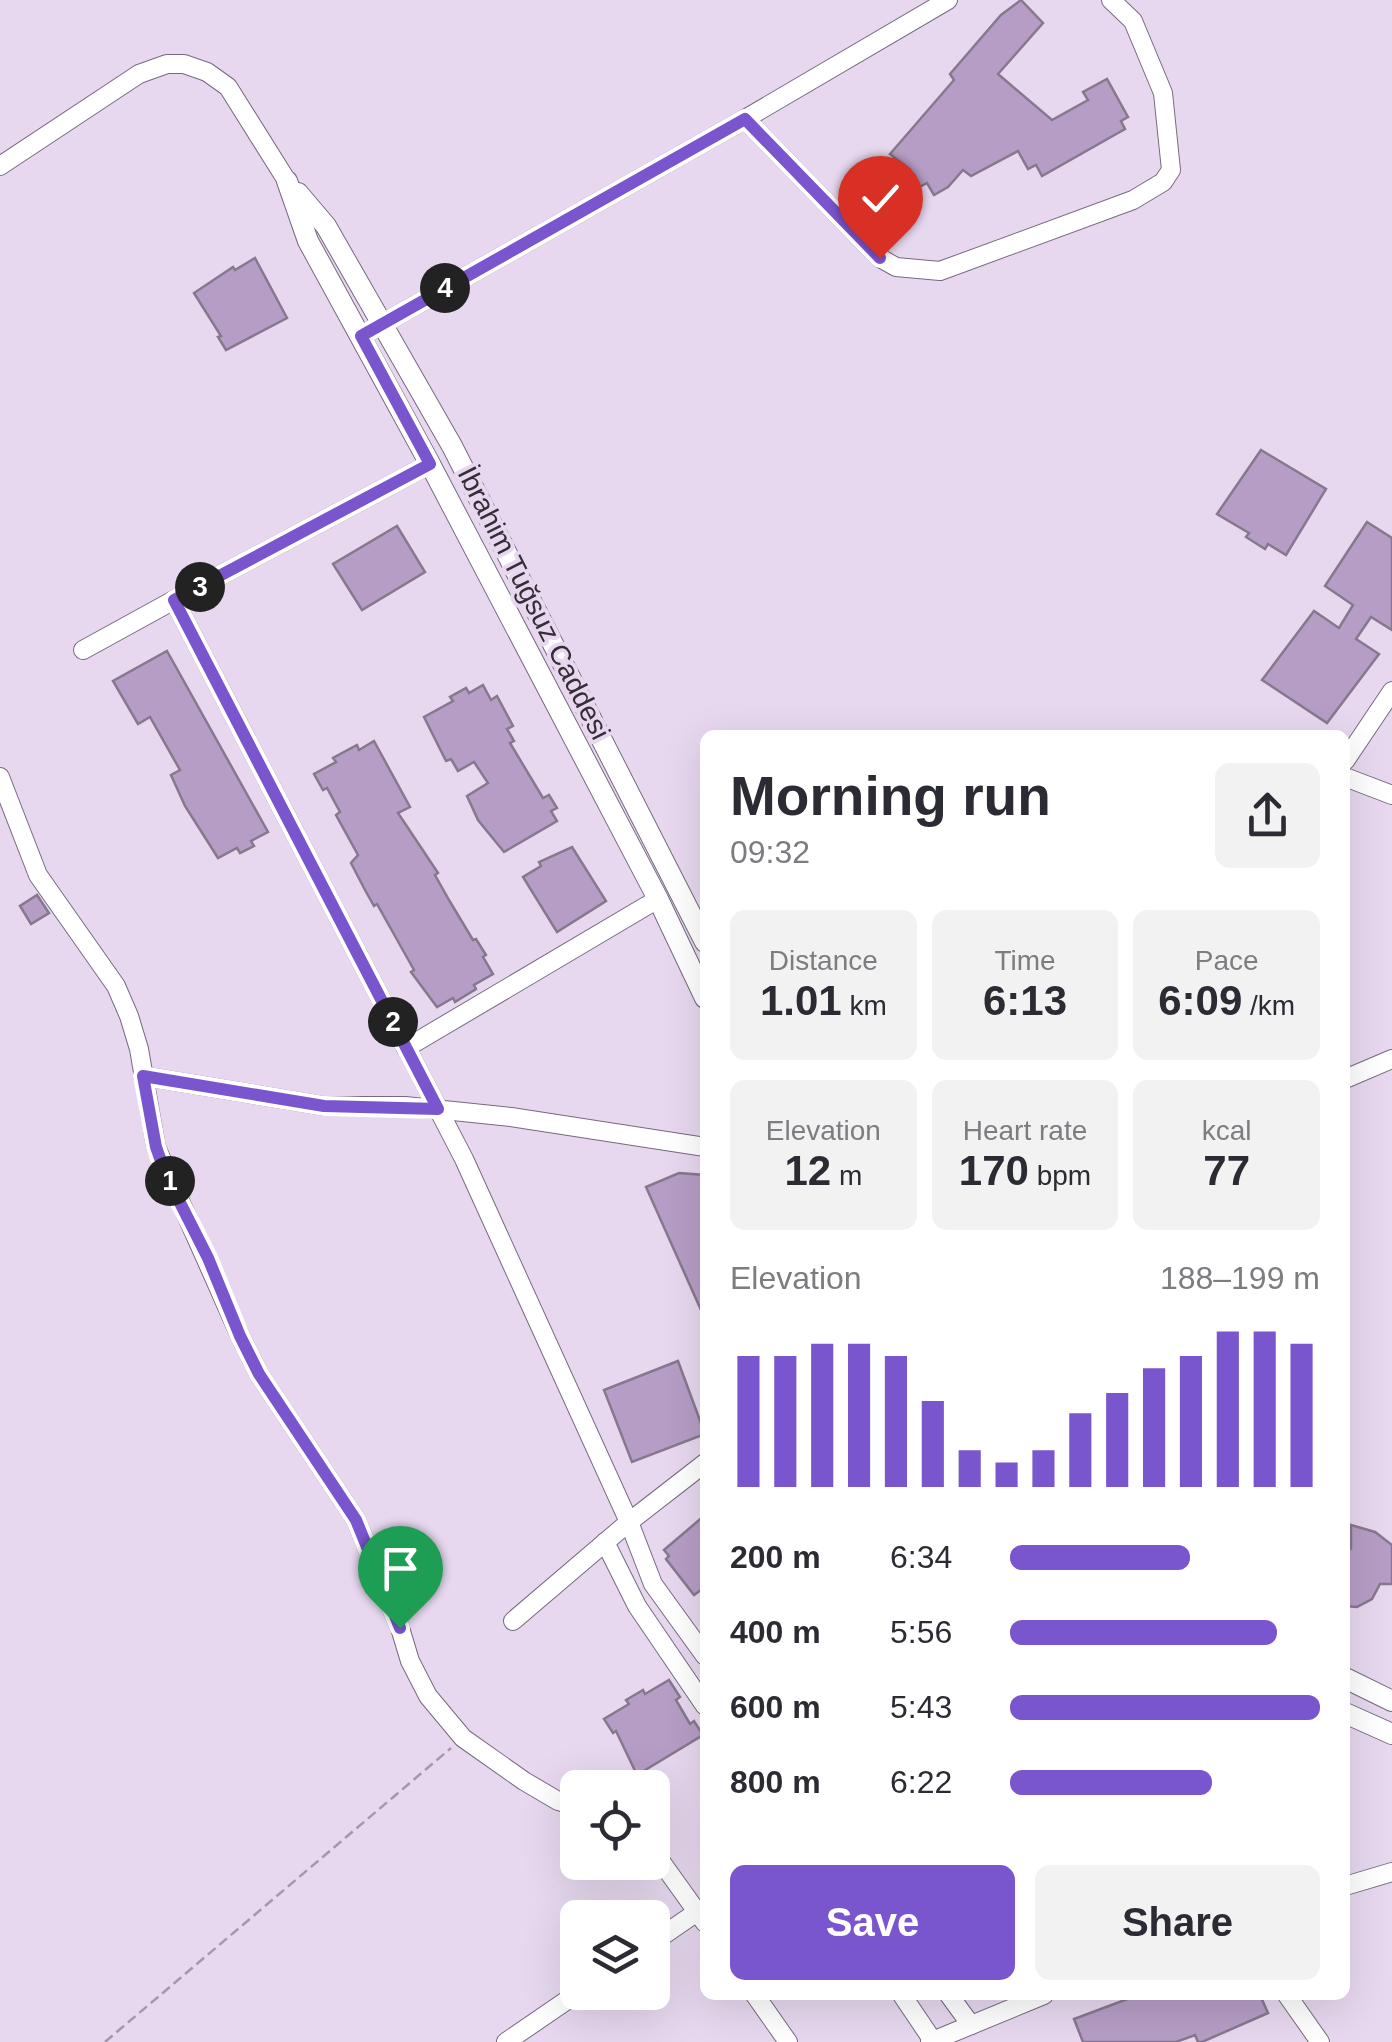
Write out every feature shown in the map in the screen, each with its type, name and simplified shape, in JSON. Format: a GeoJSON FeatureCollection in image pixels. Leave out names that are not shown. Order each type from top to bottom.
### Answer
{"type":"FeatureCollection","features":[{"type":"Feature","properties":{"kind":"street"},"geometry":{"type":"LineString","coordinates":[[361,336],[948,0]]}},
{"type":"Feature","properties":{"kind":"street"},"geometry":{"type":"LineString","coordinates":[[745,119],[880,258],[896,267],[940,271],[1134,200],[1163,182],[1171,170],[1163,93],[1134,21],[1110,0]]}},
{"type":"Feature","properties":{"kind":"street","name":"İbrahim Tuğsuz Caddesi"},"geometry":{"type":"LineString","coordinates":[[0,166],[139,74],[167,64],[184,64],[207,72],[228,87],[287,180],[326,226],[452,446],[700,932]]}},
{"type":"Feature","properties":{"kind":"street","name":"İbrahim Tuğsuz Caddesi"},"geometry":{"type":"LineString","coordinates":[[287,180],[308,241],[430,464],[658,899],[700,987]]}},
{"type":"Feature","properties":{"kind":"street"},"geometry":{"type":"LineString","coordinates":[[84,650],[430,464]]}},
{"type":"Feature","properties":{"kind":"street"},"geometry":{"type":"LineString","coordinates":[[174,600],[438,1109],[629,1522],[652,1584],[700,1649]]}},
{"type":"Feature","properties":{"kind":"street"},"geometry":{"type":"LineString","coordinates":[[1350,754],[1392,691]]}},
{"type":"Feature","properties":{"kind":"street"},"geometry":{"type":"LineString","coordinates":[[0,777],[38,875],[116,986],[129,1016],[156,1147],[240,1336],[259,1374],[356,1520],[410,1661],[428,1696],[463,1738],[560,1801]]}},
{"type":"Feature","properties":{"kind":"street"},"geometry":{"type":"LineString","coordinates":[[1350,779],[1392,795]]}},
{"type":"Feature","properties":{"kind":"street"},"geometry":{"type":"LineString","coordinates":[[406,1048],[658,899]]}},
{"type":"Feature","properties":{"kind":"street"},"geometry":{"type":"LineString","coordinates":[[1350,1077],[1392,1059]]}},
{"type":"Feature","properties":{"kind":"street"},"geometry":{"type":"LineString","coordinates":[[143,1076],[324,1106],[438,1109],[511,1116],[700,1146]]}},
{"type":"Feature","properties":{"kind":"street"},"geometry":{"type":"LineString","coordinates":[[513,1621],[700,1466]]}},
{"type":"Feature","properties":{"kind":"street"},"geometry":{"type":"LineString","coordinates":[[606,1542],[637,1606],[700,1699]]}},
{"type":"Feature","properties":{"kind":"street"},"geometry":{"type":"LineString","coordinates":[[1350,1680],[1392,1701]]}},
{"type":"Feature","properties":{"kind":"street"},"geometry":{"type":"LineString","coordinates":[[1350,1715],[1392,1734]]}},
{"type":"Feature","properties":{"kind":"street"},"geometry":{"type":"LineString","coordinates":[[1350,1885],[1392,1872]]}},
{"type":"Feature","properties":{"kind":"street"},"geometry":{"type":"LineString","coordinates":[[670,1874],[700,1917]]}},
{"type":"Feature","properties":{"kind":"street"},"geometry":{"type":"LineString","coordinates":[[670,1933],[700,1918]]}},
{"type":"Feature","properties":{"kind":"street"},"geometry":{"type":"LineString","coordinates":[[759,2000],[788,2042]]}},
{"type":"Feature","properties":{"kind":"street"},"geometry":{"type":"LineString","coordinates":[[905,2000],[932,2041],[1032,2000]]}},
{"type":"Feature","properties":{"kind":"street"},"geometry":{"type":"LineString","coordinates":[[953,2000],[971,2025]]}},
{"type":"Feature","properties":{"kind":"street"},"geometry":{"type":"LineString","coordinates":[[1291,2000],[1320,2042]]}},
{"type":"Feature","properties":{"kind":"street"},"geometry":{"type":"LineString","coordinates":[[506,2042],[560,2005]]}},
{"type":"Feature","properties":{"kind":"path"},"geometry":{"type":"LineString","coordinates":[[105,2042],[463,1738]]}},
{"type":"Feature","properties":{"kind":"building"},"geometry":{"type":"Polygon","coordinates":[[[1021,0],[1043,23],[998,74],[1052,120],[1088,100],[1083,92],[1107,79],[1128,117],[1121,121],[1125,129],[1042,176],[1036,165],[1028,169],[1018,151],[971,176],[963,170],[948,187],[934,195],[927,183],[914,190],[905,174],[909,169],[890,154],[954,80],[950,74],[1001,15],[1021,0]]]}},
{"type":"Feature","properties":{"kind":"building"},"geometry":{"type":"Polygon","coordinates":[[[255,258],[287,318],[226,350],[194,293],[233,267],[235,270],[255,258]]]}},
{"type":"Feature","properties":{"kind":"building"},"geometry":{"type":"Polygon","coordinates":[[[1261,450],[1326,489],[1286,555],[1268,544],[1265,549],[1246,537],[1249,533],[1217,514],[1261,450]]]}},
{"type":"Feature","properties":{"kind":"building"},"geometry":{"type":"Polygon","coordinates":[[[1367,522],[1392,538],[1392,630],[1371,617],[1356,639],[1379,654],[1327,723],[1262,680],[1314,611],[1339,628],[1353,605],[1325,586],[1367,522]]]}},
{"type":"Feature","properties":{"kind":"building"},"geometry":{"type":"Polygon","coordinates":[[[397,526],[425,572],[362,610],[333,564],[397,526]]]}},
{"type":"Feature","properties":{"kind":"building"},"geometry":{"type":"Polygon","coordinates":[[[167,651],[268,832],[240,853],[237,848],[218,858],[185,806],[171,775],[180,770],[150,717],[138,724],[113,681],[167,651]]]}},
{"type":"Feature","properties":{"kind":"building"},"geometry":{"type":"Polygon","coordinates":[[[483,685],[491,700],[497,696],[513,726],[507,729],[514,741],[510,743],[543,798],[549,795],[557,808],[551,811],[557,821],[504,852],[478,820],[467,796],[488,783],[474,762],[458,771],[451,759],[446,761],[424,717],[453,701],[450,697],[466,688],[469,693],[483,685]]]}},
{"type":"Feature","properties":{"kind":"building"},"geometry":{"type":"Polygon","coordinates":[[[374,741],[410,807],[398,813],[438,873],[435,875],[486,955],[483,957],[493,974],[455,1002],[453,998],[437,1007],[411,972],[414,970],[377,904],[374,906],[365,890],[351,863],[358,855],[336,815],[340,812],[314,774],[336,762],[333,758],[374,741]]]}},
{"type":"Feature","properties":{"kind":"building"},"geometry":{"type":"Polygon","coordinates":[[[572,847],[606,901],[557,932],[523,877],[541,866],[539,862],[572,847]]]}},
{"type":"Feature","properties":{"kind":"building"},"geometry":{"type":"Polygon","coordinates":[[[37,895],[49,913],[31,924],[20,906],[37,895]]]}},
{"type":"Feature","properties":{"kind":"building"},"geometry":{"type":"Polygon","coordinates":[[[679,1173],[700,1175],[700,1308],[646,1187],[679,1173]]]}},
{"type":"Feature","properties":{"kind":"building"},"geometry":{"type":"Polygon","coordinates":[[[678,1361],[700,1420],[700,1436],[632,1462],[604,1390],[678,1361]]]}},
{"type":"Feature","properties":{"kind":"building"},"geometry":{"type":"Polygon","coordinates":[[[700,1519],[700,1591],[694,1595],[666,1559],[669,1556],[664,1550],[700,1519]]]}},
{"type":"Feature","properties":{"kind":"building"},"geometry":{"type":"Polygon","coordinates":[[[1351,1525],[1375,1532],[1392,1545],[1392,1584],[1380,1584],[1372,1599],[1357,1607],[1350,1606],[1351,1525]]]}},
{"type":"Feature","properties":{"kind":"building"},"geometry":{"type":"Polygon","coordinates":[[[669,1680],[680,1697],[676,1700],[690,1724],[694,1721],[700,1737],[645,1770],[635,1770],[616,1731],[613,1733],[604,1719],[643,1690],[645,1694],[669,1680]]]}},
{"type":"Feature","properties":{"kind":"building"},"geometry":{"type":"Polygon","coordinates":[[[1125,2000],[1262,2000],[1268,2013],[1202,2042],[1195,2035],[1176,2042],[1083,2042],[1074,2019],[1125,2000]]]}},
{"type":"Feature","properties":{"kind":"route"},"geometry":{"type":"LineString","coordinates":[[400,1628],[356,1520],[259,1374],[240,1336],[208,1258],[166,1175],[156,1147],[143,1076],[324,1106],[438,1109],[174,600],[430,464],[361,336],[745,119],[880,258]]}}]}
